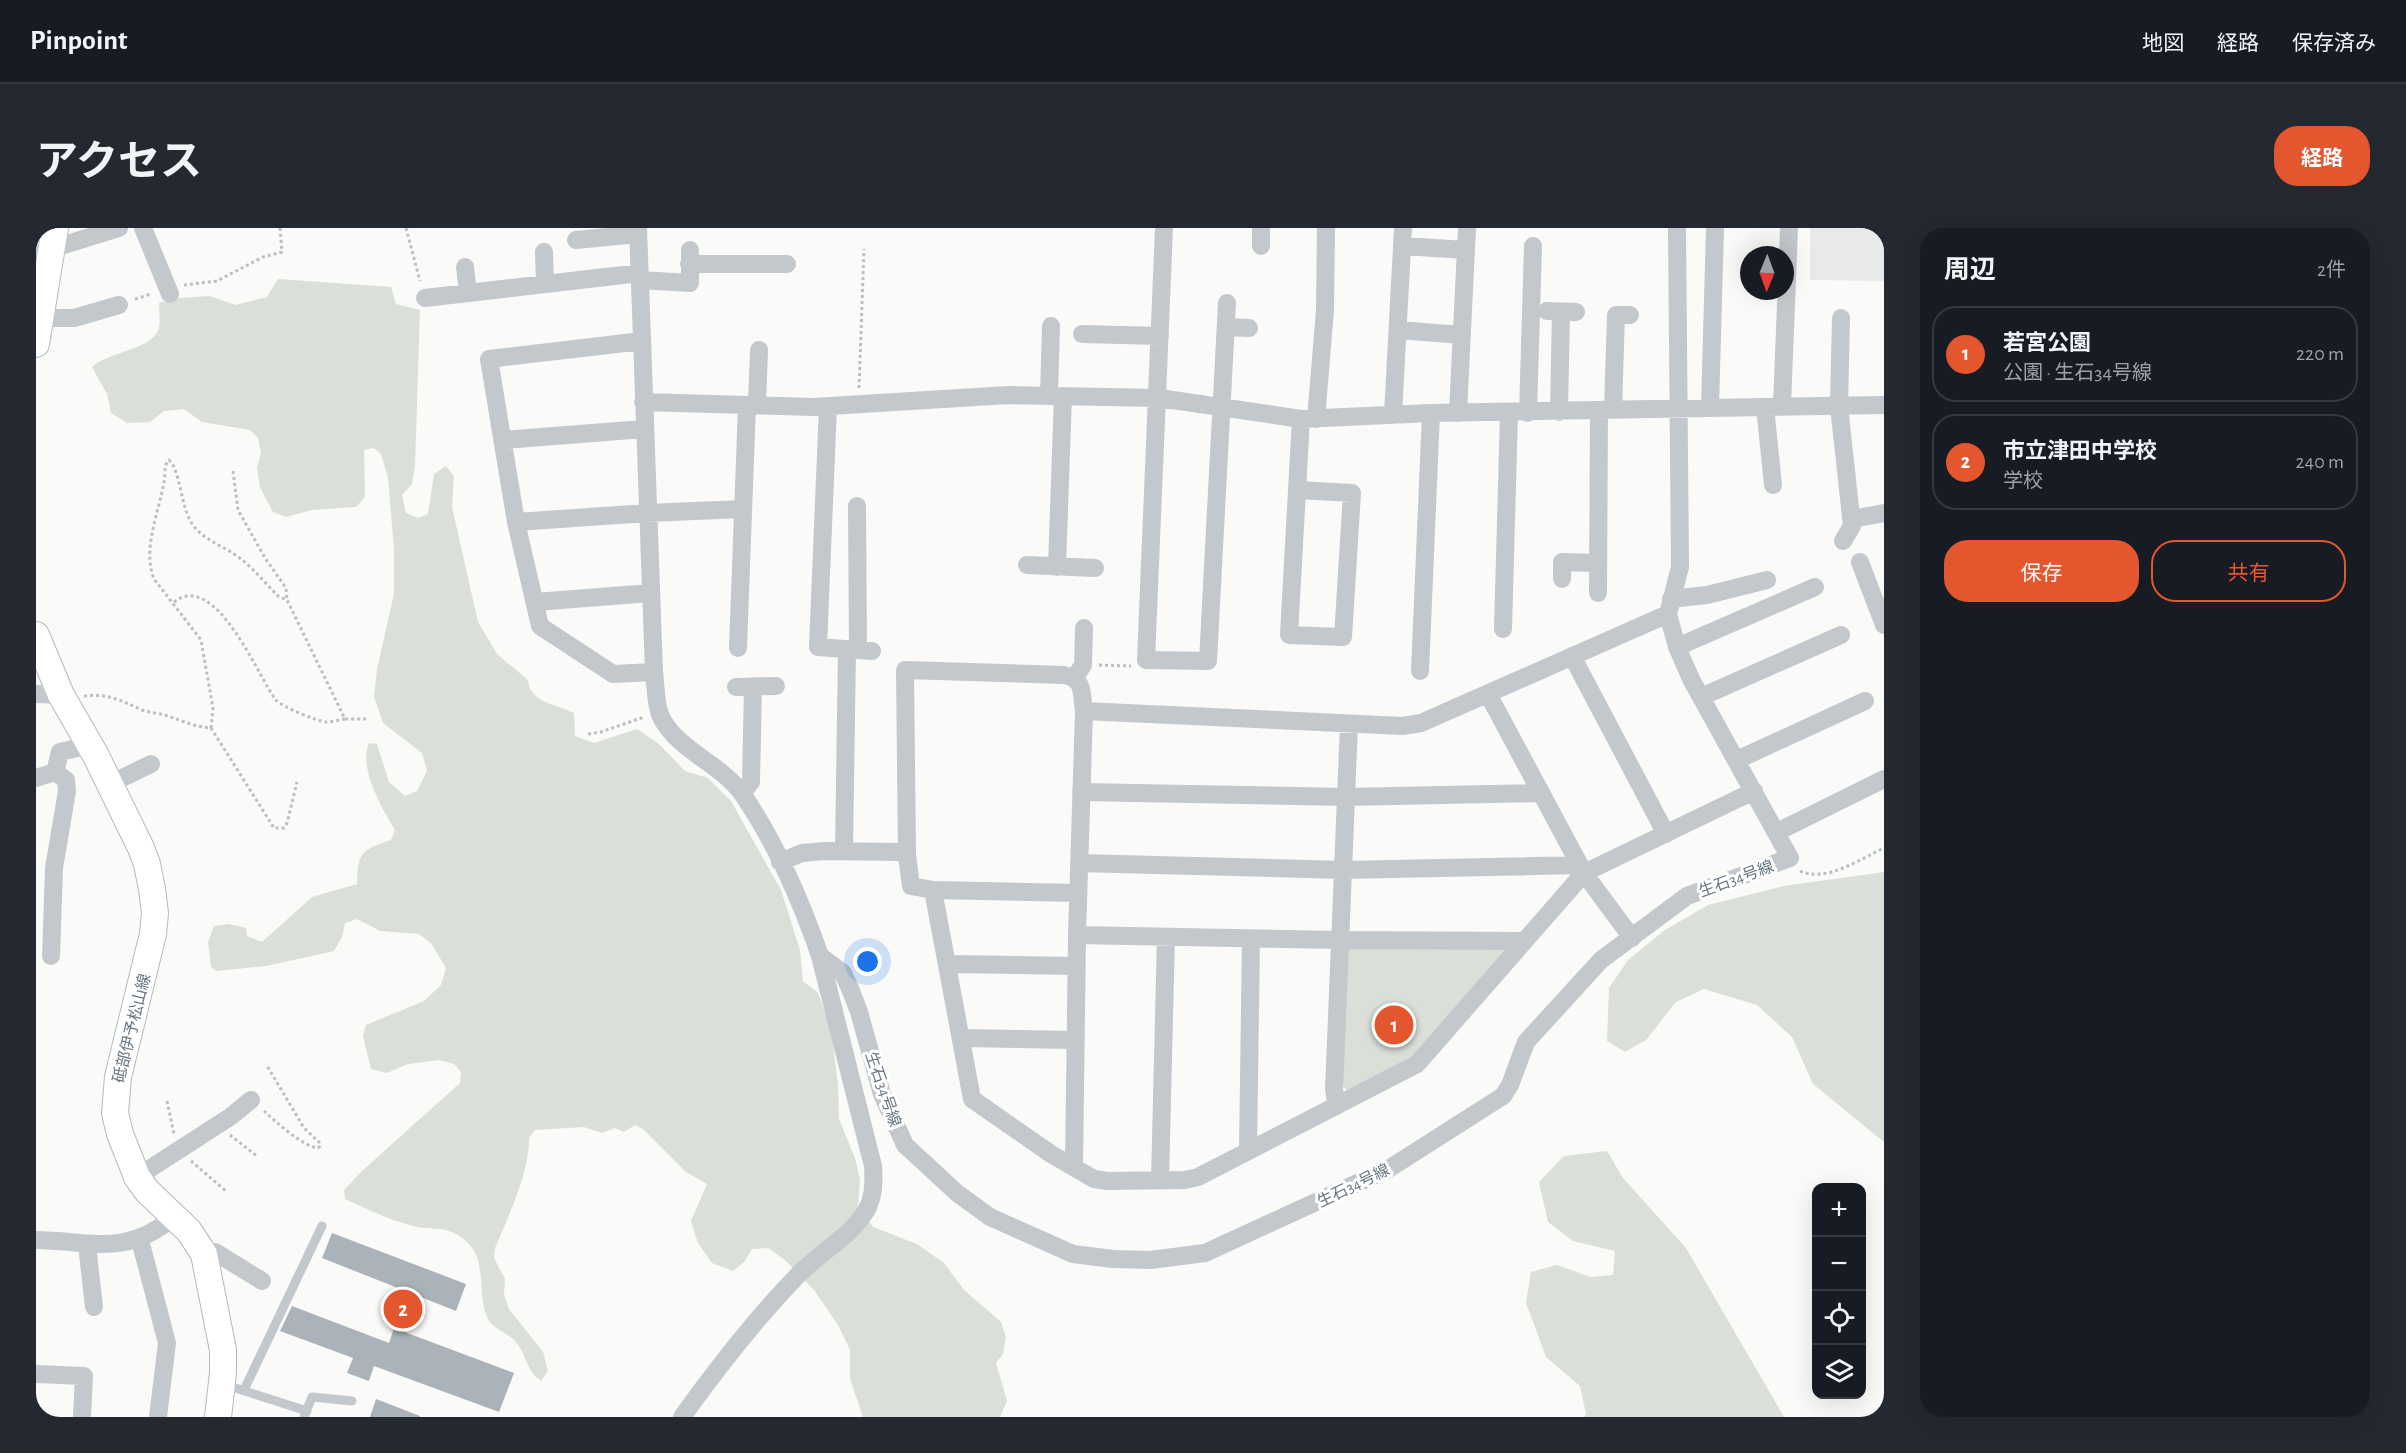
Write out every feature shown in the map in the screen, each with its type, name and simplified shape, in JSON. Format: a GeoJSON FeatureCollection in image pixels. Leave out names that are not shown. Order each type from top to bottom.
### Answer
{"type":"FeatureCollection","features":[{"type":"Feature","properties":{"kind":"main road"},"geometry":{"type":"LineString","coordinates":[[36,344],[48,242]]}},
{"type":"Feature","properties":{"kind":"main road","name":"砥部伊予松山線"},"geometry":{"type":"LineString","coordinates":[[36,635],[53,696],[90,745],[147,864],[155,913],[149,956],[115,1095],[115,1113],[120,1134],[137,1177],[147,1191],[197,1240],[204,1254],[223,1350],[233,1387],[218,1417]]}},
{"type":"Feature","properties":{"kind":"street"},"geometry":{"type":"LineString","coordinates":[[48,242],[119,228]]}},
{"type":"Feature","properties":{"kind":"street"},"geometry":{"type":"LineString","coordinates":[[143,228],[168,291]]}},
{"type":"Feature","properties":{"kind":"street"},"geometry":{"type":"LineString","coordinates":[[1164,228],[1146,660],[1208,661],[1227,303]]}},
{"type":"Feature","properties":{"kind":"street"},"geometry":{"type":"LineString","coordinates":[[1261,246],[1262,228]]}},
{"type":"Feature","properties":{"kind":"street"},"geometry":{"type":"LineString","coordinates":[[1297,490],[1352,493],[1343,637],[1289,635],[1297,490],[1325,310],[1326,228]]}},
{"type":"Feature","properties":{"kind":"street"},"geometry":{"type":"LineString","coordinates":[[1393,415],[1403,228]]}},
{"type":"Feature","properties":{"kind":"street"},"geometry":{"type":"LineString","coordinates":[[1458,413],[1467,228]]}},
{"type":"Feature","properties":{"kind":"street"},"geometry":{"type":"LineString","coordinates":[[1677,228],[1680,567],[1670,607],[1677,647],[1701,697],[1777,832]]}},
{"type":"Feature","properties":{"kind":"street"},"geometry":{"type":"LineString","coordinates":[[1710,408],[1715,228]]}},
{"type":"Feature","properties":{"kind":"street"},"geometry":{"type":"LineString","coordinates":[[1773,485],[1773,406],[1789,228]]}},
{"type":"Feature","properties":{"kind":"street"},"geometry":{"type":"LineString","coordinates":[[576,240],[638,231],[654,672],[660,715],[669,730],[742,793],[780,861],[809,923],[820,956],[873,1166],[872,1199],[855,1226],[805,1268],[763,1311],[682,1417]]}},
{"type":"Feature","properties":{"kind":"street"},"geometry":{"type":"LineString","coordinates":[[1403,246],[1466,250]]}},
{"type":"Feature","properties":{"kind":"street"},"geometry":{"type":"LineString","coordinates":[[1528,412],[1533,246]]}},
{"type":"Feature","properties":{"kind":"street"},"geometry":{"type":"LineString","coordinates":[[544,252],[545,284]]}},
{"type":"Feature","properties":{"kind":"street"},"geometry":{"type":"LineString","coordinates":[[425,298],[545,284],[640,277],[690,283],[690,257],[779,258]]}},
{"type":"Feature","properties":{"kind":"street"},"geometry":{"type":"LineString","coordinates":[[465,267],[468,293]]}},
{"type":"Feature","properties":{"kind":"street"},"geometry":{"type":"LineString","coordinates":[[40,318],[74,318],[119,305]]}},
{"type":"Feature","properties":{"kind":"street"},"geometry":{"type":"LineString","coordinates":[[1558,412],[1561,312]]}},
{"type":"Feature","properties":{"kind":"street"},"geometry":{"type":"LineString","coordinates":[[1598,594],[1606,410],[1616,315],[1630,315]]}},
{"type":"Feature","properties":{"kind":"street"},"geometry":{"type":"LineString","coordinates":[[1841,318],[1839,406],[1852,519],[1852,526],[1843,541]]}},
{"type":"Feature","properties":{"kind":"street"},"geometry":{"type":"LineString","coordinates":[[1051,326],[1056,396],[1057,567]]}},
{"type":"Feature","properties":{"kind":"street"},"geometry":{"type":"LineString","coordinates":[[1226,327],[1249,328]]}},
{"type":"Feature","properties":{"kind":"street"},"geometry":{"type":"LineString","coordinates":[[1398,330],[1462,335]]}},
{"type":"Feature","properties":{"kind":"street"},"geometry":{"type":"LineString","coordinates":[[1082,334],[1161,336]]}},
{"type":"Feature","properties":{"kind":"street"},"geometry":{"type":"LineString","coordinates":[[642,341],[489,359],[516,522],[540,626],[613,674],[654,672]]}},
{"type":"Feature","properties":{"kind":"street"},"geometry":{"type":"LineString","coordinates":[[738,648],[743,509],[759,351]]}},
{"type":"Feature","properties":{"kind":"street"},"geometry":{"type":"LineString","coordinates":[[643,402],[828,406],[1008,395],[1158,398],[1222,409],[1309,419],[1431,413],[1884,405]]}},
{"type":"Feature","properties":{"kind":"street"},"geometry":{"type":"LineString","coordinates":[[828,406],[818,647],[859,650]]}},
{"type":"Feature","properties":{"kind":"street"},"geometry":{"type":"LineString","coordinates":[[1420,671],[1431,413]]}},
{"type":"Feature","properties":{"kind":"street"},"geometry":{"type":"LineString","coordinates":[[1503,629],[1509,413]]}},
{"type":"Feature","properties":{"kind":"street"},"geometry":{"type":"LineString","coordinates":[[503,440],[644,429]]}},
{"type":"Feature","properties":{"kind":"street"},"geometry":{"type":"LineString","coordinates":[[844,851],[859,650],[857,506]]}},
{"type":"Feature","properties":{"kind":"street"},"geometry":{"type":"LineString","coordinates":[[516,522],[743,509]]}},
{"type":"Feature","properties":{"kind":"street"},"geometry":{"type":"LineString","coordinates":[[1852,519],[1884,513]]}},
{"type":"Feature","properties":{"kind":"street"},"geometry":{"type":"LineString","coordinates":[[1562,579],[1562,562],[1598,563]]}},
{"type":"Feature","properties":{"kind":"street"},"geometry":{"type":"LineString","coordinates":[[1860,562],[1880,597],[1884,625]]}},
{"type":"Feature","properties":{"kind":"street"},"geometry":{"type":"LineString","coordinates":[[1028,566],[1095,568]]}},
{"type":"Feature","properties":{"kind":"street"},"geometry":{"type":"LineString","coordinates":[[1084,711],[1403,726],[1421,723],[1572,656],[1670,607],[1767,580]]}},
{"type":"Feature","properties":{"kind":"street"},"geometry":{"type":"LineString","coordinates":[[1677,647],[1815,587]]}},
{"type":"Feature","properties":{"kind":"street"},"geometry":{"type":"LineString","coordinates":[[535,602],[651,593]]}},
{"type":"Feature","properties":{"kind":"street"},"geometry":{"type":"LineString","coordinates":[[1074,1167],[1077,935],[1084,711],[1079,671],[1084,628]]}},
{"type":"Feature","properties":{"kind":"street"},"geometry":{"type":"LineString","coordinates":[[1701,697],[1841,635]]}},
{"type":"Feature","properties":{"kind":"street"},"geometry":{"type":"LineString","coordinates":[[1572,656],[1666,834]]}},
{"type":"Feature","properties":{"kind":"street"},"geometry":{"type":"LineString","coordinates":[[1078,893],[933,890],[910,886],[907,855],[905,670],[1064,675],[1079,671]]}},
{"type":"Feature","properties":{"kind":"street"},"geometry":{"type":"LineString","coordinates":[[742,793],[751,782],[745,687],[776,686]]}},
{"type":"Feature","properties":{"kind":"street"},"geometry":{"type":"LineString","coordinates":[[1488,694],[1582,869],[1632,938]]}},
{"type":"Feature","properties":{"kind":"street"},"geometry":{"type":"LineString","coordinates":[[1737,760],[1865,701]]}},
{"type":"Feature","properties":{"kind":"street"},"geometry":{"type":"LineString","coordinates":[[1337,1106],[1334,1089],[1349,724]]}},
{"type":"Feature","properties":{"kind":"street"},"geometry":{"type":"LineString","coordinates":[[55,772],[60,752],[90,745]]}},
{"type":"Feature","properties":{"kind":"street"},"geometry":{"type":"LineString","coordinates":[[110,784],[151,764]]}},
{"type":"Feature","properties":{"kind":"street"},"geometry":{"type":"LineString","coordinates":[[36,778],[55,772]]}},
{"type":"Feature","properties":{"kind":"street"},"geometry":{"type":"LineString","coordinates":[[46,948],[45,868],[67,791],[66,780],[55,772]]}},
{"type":"Feature","properties":{"kind":"street","name":"生石34号線"},"geometry":{"type":"LineString","coordinates":[[820,956],[843,973],[859,1012],[882,1094],[905,1145],[957,1193],[990,1217],[1073,1254],[1113,1259],[1150,1260],[1205,1253],[1390,1168],[1503,1096],[1510,1085],[1526,1042],[1601,960],[1687,896],[1790,858],[1777,832],[1884,779]]}},
{"type":"Feature","properties":{"kind":"street"},"geometry":{"type":"LineString","coordinates":[[1079,864],[1343,870],[1582,869],[1666,834],[1754,791]]}},
{"type":"Feature","properties":{"kind":"street"},"geometry":{"type":"LineString","coordinates":[[1081,792],[1346,797],[1541,793]]}},
{"type":"Feature","properties":{"kind":"street"},"geometry":{"type":"LineString","coordinates":[[780,861],[802,853],[844,851],[897,852],[907,855]]}},
{"type":"Feature","properties":{"kind":"street"},"geometry":{"type":"LineString","coordinates":[[933,890],[972,1099],[1051,1154],[1094,1179],[1107,1181],[1185,1180],[1198,1177],[1417,1064],[1524,941],[1582,869]]}},
{"type":"Feature","properties":{"kind":"street"},"geometry":{"type":"LineString","coordinates":[[1077,935],[1524,941]]}},
{"type":"Feature","properties":{"kind":"street"},"geometry":{"type":"LineString","coordinates":[[1160,1180],[1166,937]]}},
{"type":"Feature","properties":{"kind":"street"},"geometry":{"type":"LineString","coordinates":[[1248,1151],[1251,939]]}},
{"type":"Feature","properties":{"kind":"street"},"geometry":{"type":"LineString","coordinates":[[947,964],[1077,966]]}},
{"type":"Feature","properties":{"kind":"street"},"geometry":{"type":"LineString","coordinates":[[961,1038],[1076,1040]]}},
{"type":"Feature","properties":{"kind":"street"},"geometry":{"type":"LineString","coordinates":[[137,1177],[251,1100]]}},
{"type":"Feature","properties":{"kind":"street"},"geometry":{"type":"LineString","coordinates":[[36,1240],[60,1240],[87,1245],[115,1244],[140,1239],[158,1231],[174,1217]]}},
{"type":"Feature","properties":{"kind":"street"},"geometry":{"type":"LineString","coordinates":[[140,1239],[166,1343],[158,1417]]}},
{"type":"Feature","properties":{"kind":"street"},"geometry":{"type":"LineString","coordinates":[[87,1245],[94,1307]]}},
{"type":"Feature","properties":{"kind":"street"},"geometry":{"type":"LineString","coordinates":[[204,1254],[214,1252],[262,1281]]}},
{"type":"Feature","properties":{"kind":"street"},"geometry":{"type":"LineString","coordinates":[[36,1374],[84,1376],[82,1417]]}},
{"type":"Feature","properties":{"kind":"lane"},"geometry":{"type":"LineString","coordinates":[[322,1226],[233,1387],[305,1414],[312,1397],[352,1401]]}},
{"type":"Feature","properties":{"kind":"path"},"geometry":{"type":"LineString","coordinates":[[119,305],[168,291],[217,281],[263,257],[282,252],[280,228]]}},
{"type":"Feature","properties":{"kind":"path"},"geometry":{"type":"LineString","coordinates":[[406,228],[425,298]]}},
{"type":"Feature","properties":{"kind":"path"},"geometry":{"type":"LineString","coordinates":[[859,404],[864,249]]}},
{"type":"Feature","properties":{"kind":"path"},"geometry":{"type":"LineString","coordinates":[[286,600],[234,554],[211,543],[199,532],[186,512],[174,467],[169,460],[165,465],[165,482],[150,558],[151,570],[154,579],[174,602],[201,640],[213,708],[211,728],[274,828],[284,828],[287,823],[297,782]]}},
{"type":"Feature","properties":{"kind":"path"},"geometry":{"type":"LineString","coordinates":[[233,471],[238,510],[264,558],[286,588],[286,600],[345,719]]}},
{"type":"Feature","properties":{"kind":"path"},"geometry":{"type":"LineString","coordinates":[[174,602],[182,598],[199,598],[219,610],[245,646],[277,702],[325,722],[368,719]]}},
{"type":"Feature","properties":{"kind":"path"},"geometry":{"type":"LineString","coordinates":[[1079,671],[1143,667],[1146,660]]}},
{"type":"Feature","properties":{"kind":"path"},"geometry":{"type":"LineString","coordinates":[[53,696],[91,695],[118,698],[143,710],[202,728],[211,728]]}},
{"type":"Feature","properties":{"kind":"path"},"geometry":{"type":"LineString","coordinates":[[588,734],[601,732],[640,717],[660,715]]}},
{"type":"Feature","properties":{"kind":"path"},"geometry":{"type":"LineString","coordinates":[[1790,858],[1798,871],[1808,875],[1818,875],[1834,871],[1884,848]]}},
{"type":"Feature","properties":{"kind":"path"},"geometry":{"type":"LineString","coordinates":[[251,1100],[280,1125],[312,1147],[320,1146],[320,1143],[304,1128],[266,1064]]}},
{"type":"Feature","properties":{"kind":"path"},"geometry":{"type":"LineString","coordinates":[[217,1125],[258,1157]]}},
{"type":"Feature","properties":{"kind":"shaded area"},"geometry":{"type":"Polygon","coordinates":[[[1810,228],[1884,228],[1884,281],[1810,280],[1810,228]]]}},
{"type":"Feature","properties":{"kind":"shaded area"},"geometry":{"type":"Polygon","coordinates":[[[278,279],[391,287],[396,304],[420,310],[415,466],[412,484],[402,495],[406,513],[418,518],[428,514],[434,474],[446,466],[454,476],[452,507],[478,622],[497,654],[528,680],[530,688],[539,698],[574,713],[575,736],[594,743],[637,729],[659,744],[685,771],[708,778],[731,801],[781,890],[800,950],[803,981],[818,993],[831,1030],[838,1084],[839,1119],[855,1158],[860,1180],[858,1206],[873,1227],[917,1244],[944,1263],[964,1290],[1001,1322],[1006,1337],[1003,1354],[996,1363],[1007,1401],[1000,1417],[863,1417],[850,1379],[850,1350],[838,1325],[814,1290],[785,1260],[768,1248],[752,1249],[744,1262],[733,1271],[712,1263],[698,1243],[691,1221],[707,1184],[686,1172],[644,1130],[635,1125],[624,1132],[615,1128],[602,1133],[584,1127],[535,1130],[529,1138],[522,1179],[495,1248],[494,1258],[505,1279],[504,1295],[509,1309],[543,1352],[548,1371],[541,1381],[532,1371],[514,1340],[489,1321],[482,1298],[478,1259],[468,1243],[448,1230],[404,1224],[345,1199],[344,1190],[362,1171],[460,1083],[461,1072],[454,1064],[439,1060],[408,1064],[387,1073],[371,1069],[363,1036],[366,1025],[424,1001],[441,985],[446,968],[431,943],[419,934],[380,931],[357,919],[345,923],[342,937],[334,951],[266,966],[216,971],[211,967],[208,942],[214,926],[229,924],[246,928],[247,936],[262,942],[312,897],[357,884],[360,859],[363,854],[391,840],[395,830],[378,799],[369,776],[366,753],[369,743],[377,744],[389,782],[405,796],[417,791],[427,771],[422,753],[383,723],[374,697],[377,669],[394,594],[394,549],[388,478],[381,454],[374,448],[364,450],[365,497],[356,507],[312,510],[286,517],[273,512],[260,487],[257,467],[261,453],[258,438],[250,430],[202,422],[184,409],[164,411],[150,422],[127,423],[111,413],[107,394],[92,367],[146,343],[153,337],[159,328],[159,303],[179,298],[210,296],[235,305],[267,297],[278,279]]]}},
{"type":"Feature","properties":{"kind":"shaded area"},"geometry":{"type":"Polygon","coordinates":[[[1884,872],[1884,1142],[1813,1084],[1792,1037],[1757,1005],[1704,989],[1676,1002],[1646,1040],[1625,1052],[1607,1041],[1609,988],[1628,960],[1665,930],[1708,905],[1784,886],[1884,872]]]}},
{"type":"Feature","properties":{"kind":"shaded area"},"geometry":{"type":"Polygon","coordinates":[[[1346,944],[1515,945],[1410,1062],[1349,1092],[1340,1084],[1346,944]]]}},
{"type":"Feature","properties":{"kind":"shaded area"},"geometry":{"type":"Polygon","coordinates":[[[1607,1151],[1623,1178],[1686,1248],[1784,1417],[1584,1417],[1586,1414],[1580,1386],[1546,1357],[1526,1303],[1531,1272],[1557,1265],[1591,1277],[1613,1275],[1615,1251],[1573,1241],[1548,1222],[1539,1182],[1564,1156],[1607,1151]]]}},
{"type":"Feature","properties":{"kind":"building"},"geometry":{"type":"Polygon","coordinates":[[[332,1233],[466,1284],[456,1311],[322,1258],[332,1233]]]}},
{"type":"Feature","properties":{"kind":"building"},"geometry":{"type":"Polygon","coordinates":[[[292,1306],[389,1343],[394,1328],[514,1373],[499,1412],[374,1366],[369,1381],[347,1373],[353,1358],[280,1331],[292,1306]]]}},
{"type":"Feature","properties":{"kind":"building"},"geometry":{"type":"Polygon","coordinates":[[[376,1399],[420,1416],[420,1417],[370,1417],[376,1399]]]}},
{"type":"Feature","properties":{"kind":"place","name":"若宮公園"},"geometry":{"type":"Point","coordinates":[1394,1025]}},
{"type":"Feature","properties":{"kind":"place","name":"市立津田中学校"},"geometry":{"type":"Point","coordinates":[403,1309]}}]}
